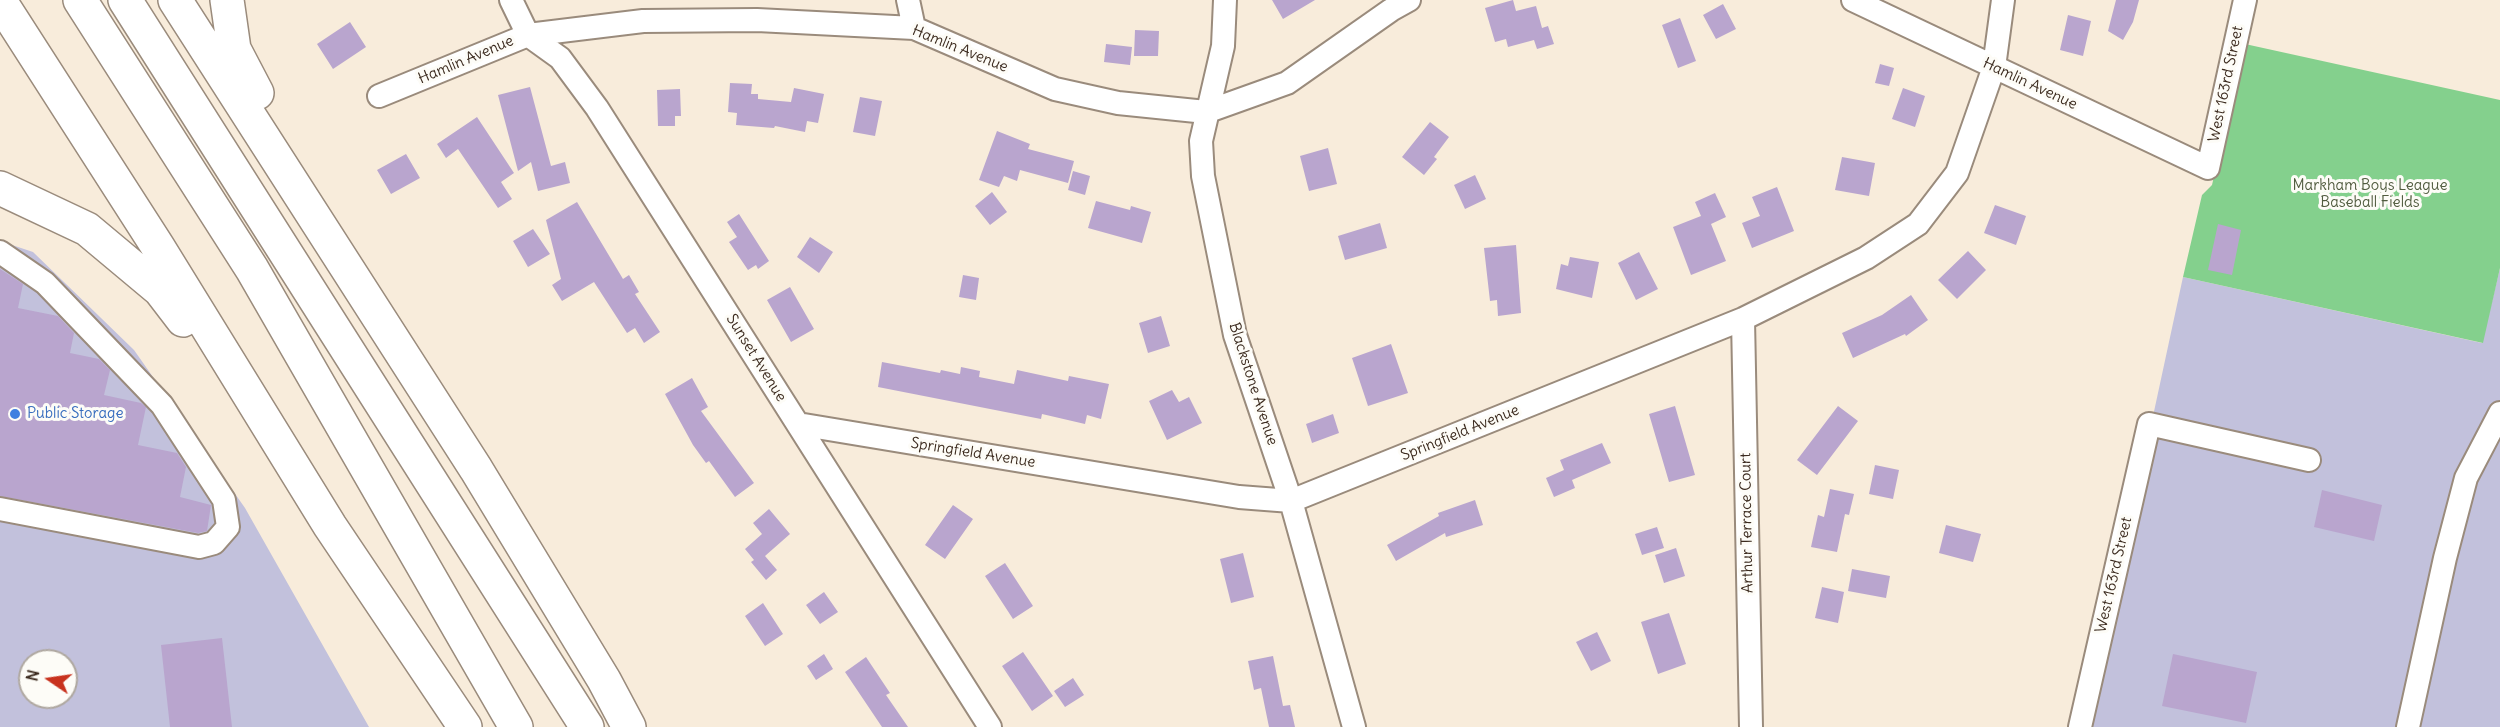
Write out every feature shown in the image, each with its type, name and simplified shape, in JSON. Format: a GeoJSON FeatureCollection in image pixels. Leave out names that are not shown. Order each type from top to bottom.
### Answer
{"type":"FeatureCollection","features":[{"type":"Feature","properties":{"kind":"highway"},"geometry":{"type":"LineString","coordinates":[[80,0],[252,269],[516,727]]}},
{"type":"Feature","properties":{"kind":"highway"},"geometry":{"type":"LineString","coordinates":[[125,0],[587,727]]}},
{"type":"Feature","properties":{"kind":"highway"},"geometry":{"type":"LineString","coordinates":[[175,0],[476,469],[604,680],[629,727]]}},
{"type":"Feature","properties":{"kind":"highway"},"geometry":{"type":"LineString","coordinates":[[227,0],[234,49],[340,258]]}},
{"type":"Feature","properties":{"kind":"highway"},"geometry":{"type":"LineString","coordinates":[[0,1],[158,247],[330,526],[465,727]]}},
{"type":"Feature","properties":{"kind":"highway"},"geometry":{"type":"LineString","coordinates":[[0,188],[87,229],[160,290],[285,452]]}},
{"type":"Feature","properties":{"kind":"street","name":"Sunset Avenue"},"geometry":{"type":"LineString","coordinates":[[511,0],[528,34],[560,58],[597,108],[990,727]]}},
{"type":"Feature","properties":{"kind":"street"},"geometry":{"type":"LineString","coordinates":[[908,0],[914,28]]}},
{"type":"Feature","properties":{"kind":"street","name":"Blackstone Avenue"},"geometry":{"type":"LineString","coordinates":[[1225,0],[1223,46],[1201,141],[1203,176],[1235,335],[1291,501],[1354,727]]}},
{"type":"Feature","properties":{"kind":"street","name":"Hamlin Avenue"},"geometry":{"type":"LineString","coordinates":[[379,96],[528,34],[643,21],[757,20],[914,28],[1055,89],[1118,103],[1206,112],[1287,83],[1391,10],[1409,0]]}},
{"type":"Feature","properties":{"kind":"street","name":"Hamlin Avenue"},"geometry":{"type":"LineString","coordinates":[[1853,0],[2208,168]]}},
{"type":"Feature","properties":{"kind":"street","name":"Springfield Avenue"},"geometry":{"type":"LineString","coordinates":[[798,424],[1239,497],[1291,501],[1743,319],[1866,258],[1918,224],[1957,173],[1994,67],[2003,0]]}},
{"type":"Feature","properties":{"kind":"street","name":"West 163rd Street"},"geometry":{"type":"LineString","coordinates":[[2208,168],[2245,0]]}},
{"type":"Feature","properties":{"kind":"street"},"geometry":{"type":"LineString","coordinates":[[0,252],[45,283],[162,405],[224,500],[228,527],[214,543],[199,547],[0,509]]}},
{"type":"Feature","properties":{"kind":"street","name":"Arthur Terrace Court"},"geometry":{"type":"LineString","coordinates":[[1743,319],[1751,727]]}},
{"type":"Feature","properties":{"kind":"street"},"geometry":{"type":"LineString","coordinates":[[2408,727],[2445,558],[2466,478],[2500,413]]}},
{"type":"Feature","properties":{"kind":"street","name":"West 163rd Street"},"geometry":{"type":"LineString","coordinates":[[2080,727],[2149,424],[2309,460]]}},
{"type":"Feature","properties":{"kind":"shaded area"},"geometry":{"type":"Polygon","coordinates":[[[0,241],[33,252],[134,350],[245,508],[369,727],[0,727],[0,241]]]}},
{"type":"Feature","properties":{"kind":"shaded area"},"geometry":{"type":"Polygon","coordinates":[[[2500,268],[2500,727],[2086,727],[2183,277],[2482,343],[2500,268]]]}},
{"type":"Feature","properties":{"kind":"green space","name":"Markham Boys League Baseball Fields"},"geometry":{"type":"Polygon","coordinates":[[[2245,44],[2500,100],[2500,268],[2483,343],[2183,277],[2202,195],[2212,185],[2245,44]]]}},
{"type":"Feature","properties":{"kind":"building"},"geometry":{"type":"Polygon","coordinates":[[[1272,0],[1315,0],[1283,19],[1272,0]]]}},
{"type":"Feature","properties":{"kind":"building"},"geometry":{"type":"Polygon","coordinates":[[[1513,0],[1516,11],[1536,6],[1542,28],[1548,26],[1554,44],[1537,49],[1534,40],[1508,47],[1506,39],[1495,42],[1485,8],[1513,0]]]}},
{"type":"Feature","properties":{"kind":"building"},"geometry":{"type":"Polygon","coordinates":[[[2116,0],[2139,0],[2133,22],[2123,40],[2108,31],[2116,0]]]}},
{"type":"Feature","properties":{"kind":"building"},"geometry":{"type":"Polygon","coordinates":[[[1723,4],[1736,29],[1716,39],[1703,15],[1723,4]]]}},
{"type":"Feature","properties":{"kind":"building"},"geometry":{"type":"Polygon","coordinates":[[[2068,15],[2091,21],[2083,56],[2060,50],[2068,15]]]}},
{"type":"Feature","properties":{"kind":"building"},"geometry":{"type":"Polygon","coordinates":[[[1680,18],[1696,61],[1678,68],[1662,25],[1680,18]]]}},
{"type":"Feature","properties":{"kind":"building"},"geometry":{"type":"Polygon","coordinates":[[[350,22],[366,47],[333,69],[317,44],[350,22]]]}},
{"type":"Feature","properties":{"kind":"building"},"geometry":{"type":"Polygon","coordinates":[[[1135,30],[1159,31],[1158,56],[1134,56],[1135,30]]]}},
{"type":"Feature","properties":{"kind":"building"},"geometry":{"type":"Polygon","coordinates":[[[1106,44],[1132,47],[1130,65],[1104,62],[1106,44]]]}},
{"type":"Feature","properties":{"kind":"building"},"geometry":{"type":"Polygon","coordinates":[[[1880,64],[1894,68],[1889,86],[1875,83],[1880,64]]]}},
{"type":"Feature","properties":{"kind":"building"},"geometry":{"type":"Polygon","coordinates":[[[730,83],[752,84],[751,94],[758,94],[758,99],[791,102],[794,88],[824,94],[818,123],[807,121],[805,132],[775,126],[774,128],[736,125],[737,113],[728,112],[730,83]]]}},
{"type":"Feature","properties":{"kind":"building"},"geometry":{"type":"Polygon","coordinates":[[[530,87],[551,166],[565,162],[570,183],[538,191],[531,162],[518,171],[498,95],[530,87]]]}},
{"type":"Feature","properties":{"kind":"building"},"geometry":{"type":"Polygon","coordinates":[[[1903,88],[1925,96],[1915,127],[1892,119],[1903,88]]]}},
{"type":"Feature","properties":{"kind":"building"},"geometry":{"type":"Polygon","coordinates":[[[680,89],[681,116],[675,116],[675,126],[658,126],[657,90],[680,89]]]}},
{"type":"Feature","properties":{"kind":"building"},"geometry":{"type":"Polygon","coordinates":[[[860,97],[882,101],[875,136],[853,132],[860,97]]]}},
{"type":"Feature","properties":{"kind":"building"},"geometry":{"type":"Polygon","coordinates":[[[477,117],[514,173],[501,182],[512,199],[498,208],[458,149],[446,158],[437,144],[477,117]]]}},
{"type":"Feature","properties":{"kind":"building"},"geometry":{"type":"Polygon","coordinates":[[[1430,122],[1449,137],[1434,157],[1437,159],[1424,175],[1402,157],[1430,122]]]}},
{"type":"Feature","properties":{"kind":"building"},"geometry":{"type":"Polygon","coordinates":[[[997,131],[1030,144],[1028,149],[1074,161],[1068,183],[1020,170],[1017,181],[1004,176],[999,187],[979,180],[997,131]]]}},
{"type":"Feature","properties":{"kind":"building"},"geometry":{"type":"Polygon","coordinates":[[[1328,148],[1337,184],[1309,191],[1300,156],[1328,148]]]}},
{"type":"Feature","properties":{"kind":"building"},"geometry":{"type":"Polygon","coordinates":[[[406,154],[420,178],[391,194],[377,170],[406,154]]]}},
{"type":"Feature","properties":{"kind":"building"},"geometry":{"type":"Polygon","coordinates":[[[1842,157],[1875,163],[1869,196],[1835,190],[1842,157]]]}},
{"type":"Feature","properties":{"kind":"building"},"geometry":{"type":"Polygon","coordinates":[[[1073,171],[1090,176],[1085,195],[1068,190],[1073,171]]]}},
{"type":"Feature","properties":{"kind":"building"},"geometry":{"type":"Polygon","coordinates":[[[1475,175],[1486,199],[1465,209],[1454,185],[1475,175]]]}},
{"type":"Feature","properties":{"kind":"building"},"geometry":{"type":"Polygon","coordinates":[[[1777,187],[1794,231],[1752,248],[1742,223],[1760,216],[1752,197],[1777,187]]]}},
{"type":"Feature","properties":{"kind":"building"},"geometry":{"type":"Polygon","coordinates":[[[992,192],[1007,212],[990,225],[975,206],[992,192]]]}},
{"type":"Feature","properties":{"kind":"building"},"geometry":{"type":"Polygon","coordinates":[[[1715,193],[1726,217],[1711,224],[1726,261],[1691,275],[1673,227],[1701,216],[1695,202],[1715,193]]]}},
{"type":"Feature","properties":{"kind":"building"},"geometry":{"type":"Polygon","coordinates":[[[1096,201],[1130,210],[1131,206],[1151,212],[1142,243],[1088,228],[1096,201]]]}},
{"type":"Feature","properties":{"kind":"building"},"geometry":{"type":"Polygon","coordinates":[[[577,202],[623,279],[629,275],[639,292],[635,294],[660,332],[644,343],[635,328],[627,333],[594,282],[562,301],[552,285],[561,279],[546,220],[577,202]]]}},
{"type":"Feature","properties":{"kind":"building"},"geometry":{"type":"Polygon","coordinates":[[[1995,205],[2026,216],[2016,245],[1984,233],[1995,205]]]}},
{"type":"Feature","properties":{"kind":"building"},"geometry":{"type":"Polygon","coordinates":[[[739,214],[769,261],[758,269],[756,265],[748,270],[729,242],[737,237],[727,222],[739,214]]]}},
{"type":"Feature","properties":{"kind":"building"},"geometry":{"type":"Polygon","coordinates":[[[1380,223],[1387,248],[1345,260],[1338,236],[1380,223]]]}},
{"type":"Feature","properties":{"kind":"building"},"geometry":{"type":"Polygon","coordinates":[[[2218,224],[2241,230],[2232,275],[2208,270],[2218,224]]]}},
{"type":"Feature","properties":{"kind":"building"},"geometry":{"type":"Polygon","coordinates":[[[533,229],[550,254],[528,267],[513,241],[533,229]]]}},
{"type":"Feature","properties":{"kind":"building"},"geometry":{"type":"Polygon","coordinates":[[[810,237],[833,252],[819,273],[797,257],[810,237]]]}},
{"type":"Feature","properties":{"kind":"building"},"geometry":{"type":"Polygon","coordinates":[[[1516,245],[1521,313],[1498,316],[1497,300],[1490,301],[1484,248],[1516,245]]]}},
{"type":"Feature","properties":{"kind":"building"},"geometry":{"type":"Polygon","coordinates":[[[1968,251],[1986,270],[1957,299],[1938,280],[1968,251]]]}},
{"type":"Feature","properties":{"kind":"building"},"geometry":{"type":"Polygon","coordinates":[[[1639,252],[1658,289],[1636,300],[1618,263],[1639,252]]]}},
{"type":"Feature","properties":{"kind":"building"},"geometry":{"type":"Polygon","coordinates":[[[1570,257],[1599,262],[1592,298],[1556,289],[1561,264],[1568,266],[1570,257]]]}},
{"type":"Feature","properties":{"kind":"building"},"geometry":{"type":"Polygon","coordinates":[[[0,269],[23,284],[18,308],[58,316],[74,333],[70,353],[99,359],[110,370],[104,395],[141,403],[146,407],[138,445],[177,453],[186,467],[180,497],[211,505],[207,531],[198,533],[0,496],[0,269]]]}},
{"type":"Feature","properties":{"kind":"building"},"geometry":{"type":"Polygon","coordinates":[[[963,275],[979,278],[976,300],[959,297],[963,275]]]}},
{"type":"Feature","properties":{"kind":"building"},"geometry":{"type":"Polygon","coordinates":[[[790,287],[814,329],[791,342],[767,300],[790,287]]]}},
{"type":"Feature","properties":{"kind":"building"},"geometry":{"type":"Polygon","coordinates":[[[1911,295],[1928,320],[1906,336],[1905,334],[1853,358],[1842,333],[1882,315],[1911,295]]]}},
{"type":"Feature","properties":{"kind":"building"},"geometry":{"type":"Polygon","coordinates":[[[1161,316],[1170,346],[1148,353],[1139,323],[1161,316]]]}},
{"type":"Feature","properties":{"kind":"building"},"geometry":{"type":"Polygon","coordinates":[[[1391,344],[1408,393],[1368,406],[1352,358],[1391,344]]]}},
{"type":"Feature","properties":{"kind":"building"},"geometry":{"type":"Polygon","coordinates":[[[882,362],[940,373],[941,370],[960,374],[961,367],[980,371],[979,377],[1014,384],[1017,370],[1068,381],[1069,376],[1109,384],[1101,419],[1087,415],[1085,424],[1042,414],[1041,419],[878,387],[882,362]]]}},
{"type":"Feature","properties":{"kind":"building"},"geometry":{"type":"Polygon","coordinates":[[[692,378],[708,407],[701,411],[754,483],[735,497],[709,461],[706,463],[693,445],[665,394],[692,378]]]}},
{"type":"Feature","properties":{"kind":"building"},"geometry":{"type":"Polygon","coordinates":[[[1172,390],[1179,402],[1189,397],[1202,423],[1167,440],[1149,401],[1172,390]]]}},
{"type":"Feature","properties":{"kind":"building"},"geometry":{"type":"Polygon","coordinates":[[[1675,406],[1695,475],[1669,482],[1649,414],[1675,406]]]}},
{"type":"Feature","properties":{"kind":"building"},"geometry":{"type":"Polygon","coordinates":[[[1838,406],[1858,421],[1817,475],[1797,460],[1838,406]]]}},
{"type":"Feature","properties":{"kind":"building"},"geometry":{"type":"Polygon","coordinates":[[[1333,414],[1339,433],[1312,443],[1306,424],[1333,414]]]}},
{"type":"Feature","properties":{"kind":"building"},"geometry":{"type":"Polygon","coordinates":[[[1602,443],[1611,463],[1572,480],[1575,488],[1554,497],[1546,478],[1564,470],[1560,460],[1602,443]]]}},
{"type":"Feature","properties":{"kind":"building"},"geometry":{"type":"Polygon","coordinates":[[[1875,465],[1899,470],[1893,499],[1869,494],[1875,465]]]}},
{"type":"Feature","properties":{"kind":"building"},"geometry":{"type":"Polygon","coordinates":[[[1830,489],[1854,494],[1849,515],[1845,514],[1837,552],[1811,547],[1818,515],[1824,517],[1830,489]]]}},
{"type":"Feature","properties":{"kind":"building"},"geometry":{"type":"Polygon","coordinates":[[[2322,490],[2382,505],[2374,541],[2314,527],[2322,490]]]}},
{"type":"Feature","properties":{"kind":"building"},"geometry":{"type":"Polygon","coordinates":[[[1475,500],[1483,525],[1446,537],[1445,533],[1396,561],[1387,545],[1439,516],[1438,513],[1475,500]]]}},
{"type":"Feature","properties":{"kind":"building"},"geometry":{"type":"Polygon","coordinates":[[[953,505],[973,519],[945,559],[925,545],[953,505]]]}},
{"type":"Feature","properties":{"kind":"building"},"geometry":{"type":"Polygon","coordinates":[[[769,509],[790,534],[765,556],[777,570],[766,580],[751,562],[754,560],[745,549],[762,534],[753,523],[769,509]]]}},
{"type":"Feature","properties":{"kind":"building"},"geometry":{"type":"Polygon","coordinates":[[[1946,525],[1981,534],[1973,562],[1939,553],[1946,525]]]}},
{"type":"Feature","properties":{"kind":"building"},"geometry":{"type":"Polygon","coordinates":[[[1657,527],[1664,548],[1642,555],[1635,534],[1657,527]]]}},
{"type":"Feature","properties":{"kind":"building"},"geometry":{"type":"Polygon","coordinates":[[[1676,548],[1685,576],[1664,583],[1655,555],[1676,548]]]}},
{"type":"Feature","properties":{"kind":"building"},"geometry":{"type":"Polygon","coordinates":[[[1243,553],[1254,597],[1231,603],[1220,559],[1243,553]]]}},
{"type":"Feature","properties":{"kind":"building"},"geometry":{"type":"Polygon","coordinates":[[[1005,563],[1033,606],[1013,619],[985,576],[1005,563]]]}},
{"type":"Feature","properties":{"kind":"building"},"geometry":{"type":"Polygon","coordinates":[[[1852,569],[1890,576],[1886,598],[1848,591],[1852,569]]]}},
{"type":"Feature","properties":{"kind":"building"},"geometry":{"type":"Polygon","coordinates":[[[1822,587],[1844,592],[1838,623],[1815,618],[1822,587]]]}},
{"type":"Feature","properties":{"kind":"building"},"geometry":{"type":"Polygon","coordinates":[[[824,592],[838,612],[820,624],[806,605],[824,592]]]}},
{"type":"Feature","properties":{"kind":"building"},"geometry":{"type":"Polygon","coordinates":[[[763,603],[783,634],[765,646],[745,616],[763,603]]]}},
{"type":"Feature","properties":{"kind":"building"},"geometry":{"type":"Polygon","coordinates":[[[1669,613],[1686,664],[1658,674],[1641,622],[1669,613]]]}},
{"type":"Feature","properties":{"kind":"building"},"geometry":{"type":"Polygon","coordinates":[[[1597,632],[1611,661],[1591,671],[1576,642],[1597,632]]]}},
{"type":"Feature","properties":{"kind":"building"},"geometry":{"type":"Polygon","coordinates":[[[222,638],[232,727],[170,727],[161,645],[222,638]]]}},
{"type":"Feature","properties":{"kind":"building"},"geometry":{"type":"Polygon","coordinates":[[[1023,652],[1053,696],[1032,711],[1002,666],[1023,652]]]}},
{"type":"Feature","properties":{"kind":"building"},"geometry":{"type":"Polygon","coordinates":[[[824,654],[833,669],[816,680],[807,666],[824,654]]]}},
{"type":"Feature","properties":{"kind":"building"},"geometry":{"type":"Polygon","coordinates":[[[2173,654],[2257,672],[2246,723],[2162,706],[2173,654]]]}},
{"type":"Feature","properties":{"kind":"building"},"geometry":{"type":"Polygon","coordinates":[[[1273,656],[1283,706],[1290,705],[1295,727],[1269,727],[1261,688],[1254,690],[1248,661],[1273,656]]]}},
{"type":"Feature","properties":{"kind":"building"},"geometry":{"type":"Polygon","coordinates":[[[866,657],[890,693],[886,695],[908,727],[882,727],[845,672],[866,657]]]}},
{"type":"Feature","properties":{"kind":"building"},"geometry":{"type":"Polygon","coordinates":[[[1073,678],[1084,695],[1065,707],[1054,691],[1073,678]]]}},
{"type":"Feature","properties":{"kind":"place","name":"Public Storage"},"geometry":{"type":"Point","coordinates":[15,414]}}]}
